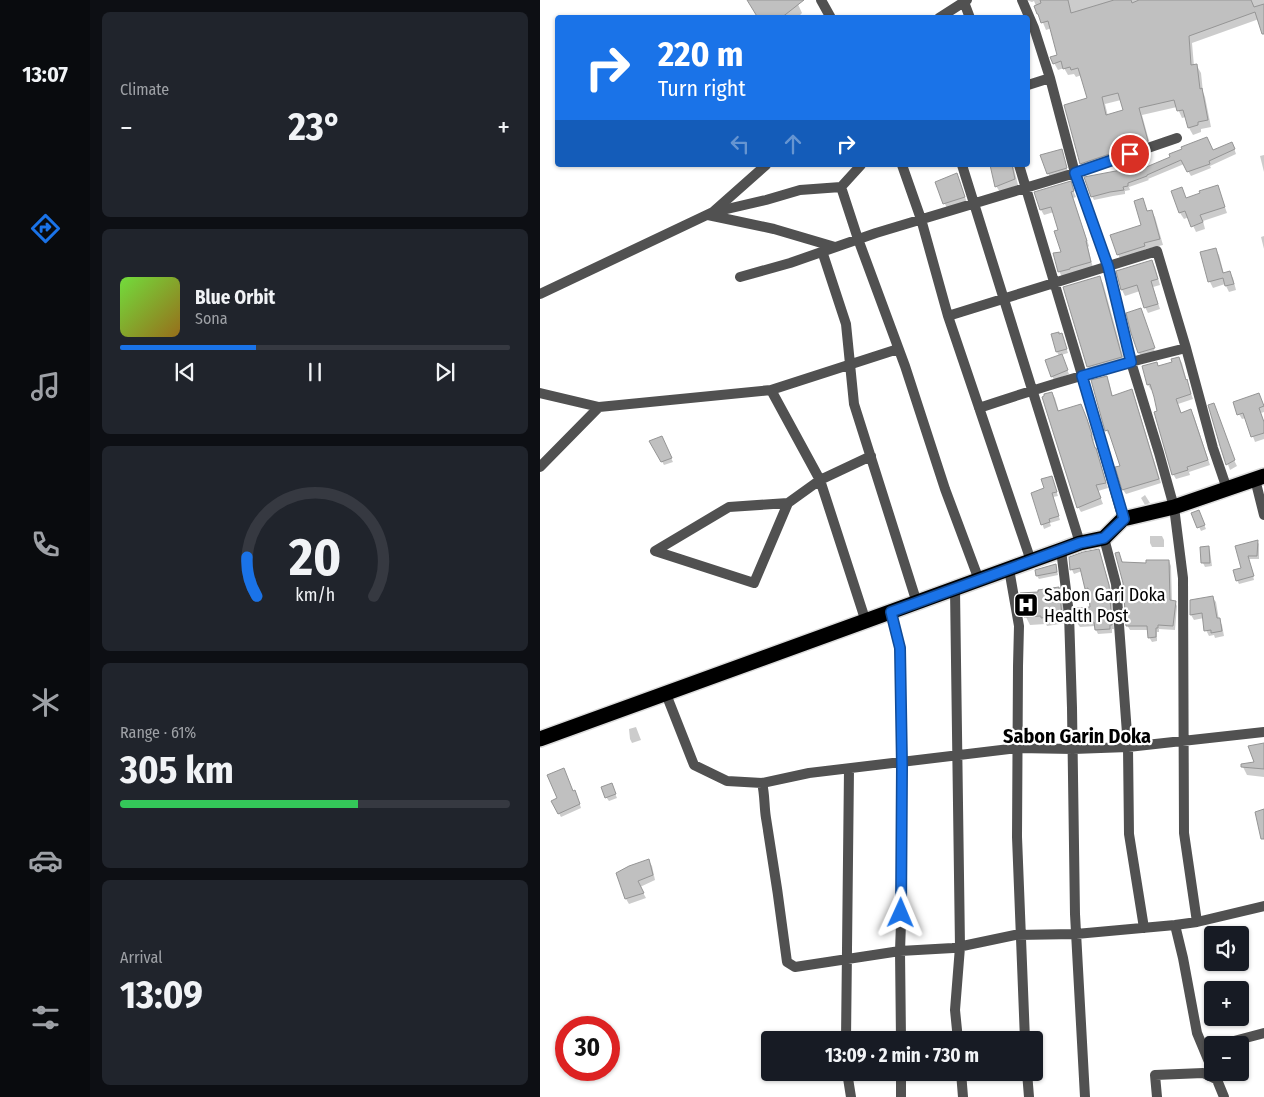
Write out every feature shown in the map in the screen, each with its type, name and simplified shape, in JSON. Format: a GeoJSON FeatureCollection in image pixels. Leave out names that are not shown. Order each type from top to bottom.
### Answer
{"type":"FeatureCollection","features":[{"type":"Feature","properties":{"kind":"highway"},"geometry":{"type":"LineString","coordinates":[[540,739],[1080,543],[1104,538],[1124,519],[1174,506],[1260,478]]}},
{"type":"Feature","properties":{"kind":"street"},"geometry":{"type":"LineString","coordinates":[[821,0],[829,15]]}},
{"type":"Feature","properties":{"kind":"street"},"geometry":{"type":"LineString","coordinates":[[1022,0],[1028,15]]}},
{"type":"Feature","properties":{"kind":"street"},"geometry":{"type":"LineString","coordinates":[[944,15],[966,1],[969,15]]}},
{"type":"Feature","properties":{"kind":"street"},"geometry":{"type":"LineString","coordinates":[[1030,19],[1050,78],[1075,173],[1108,266],[1131,362],[1174,506],[1183,578],[1184,833],[1197,922]]}},
{"type":"Feature","properties":{"kind":"street"},"geometry":{"type":"LineString","coordinates":[[1030,84],[1050,78]]}},
{"type":"Feature","properties":{"kind":"street"},"geometry":{"type":"LineString","coordinates":[[740,277],[790,263],[921,219],[1075,173],[1177,138]]}},
{"type":"Feature","properties":{"kind":"street"},"geometry":{"type":"LineString","coordinates":[[710,213],[764,167]]}},
{"type":"Feature","properties":{"kind":"street"},"geometry":{"type":"LineString","coordinates":[[540,294],[710,213],[800,190],[842,187],[858,167]]}},
{"type":"Feature","properties":{"kind":"street"},"geometry":{"type":"LineString","coordinates":[[903,167],[921,219],[948,316],[1030,561]]}},
{"type":"Feature","properties":{"kind":"street"},"geometry":{"type":"LineString","coordinates":[[963,167],[1080,543]]}},
{"type":"Feature","properties":{"kind":"street"},"geometry":{"type":"LineString","coordinates":[[1020,167],[1124,519]]}},
{"type":"Feature","properties":{"kind":"street"},"geometry":{"type":"LineString","coordinates":[[842,187],[944,489],[979,580]]}},
{"type":"Feature","properties":{"kind":"street"},"geometry":{"type":"LineString","coordinates":[[710,213],[835,247]]}},
{"type":"Feature","properties":{"kind":"street"},"geometry":{"type":"LineString","coordinates":[[948,316],[1157,251],[1213,448],[1227,489]]}},
{"type":"Feature","properties":{"kind":"street"},"geometry":{"type":"LineString","coordinates":[[822,252],[846,324],[854,404],[917,603]]}},
{"type":"Feature","properties":{"kind":"street"},"geometry":{"type":"LineString","coordinates":[[979,408],[1032,390],[1186,348]]}},
{"type":"Feature","properties":{"kind":"street"},"geometry":{"type":"LineString","coordinates":[[540,393],[599,407],[771,390],[898,349]]}},
{"type":"Feature","properties":{"kind":"street"},"geometry":{"type":"LineString","coordinates":[[771,390],[820,480],[866,622]]}},
{"type":"Feature","properties":{"kind":"street"},"geometry":{"type":"LineString","coordinates":[[540,467],[599,407]]}},
{"type":"Feature","properties":{"kind":"street"},"geometry":{"type":"LineString","coordinates":[[788,503],[729,507],[655,551],[754,583],[788,503],[820,480],[871,456]]}},
{"type":"Feature","properties":{"kind":"street"},"geometry":{"type":"LineString","coordinates":[[1260,478],[1264,515]]}},
{"type":"Feature","properties":{"kind":"street"},"geometry":{"type":"LineString","coordinates":[[1104,538],[1116,584],[1128,747],[1129,834],[1144,928]]}},
{"type":"Feature","properties":{"kind":"street"},"geometry":{"type":"LineString","coordinates":[[1061,550],[1069,614],[1075,914],[1085,1097]]}},
{"type":"Feature","properties":{"kind":"street"},"geometry":{"type":"LineString","coordinates":[[1009,569],[1019,626],[1017,837],[1025,1031]]}},
{"type":"Feature","properties":{"kind":"street"},"geometry":{"type":"LineString","coordinates":[[955,589],[960,947],[955,1010],[957,1031]]}},
{"type":"Feature","properties":{"kind":"street"},"geometry":{"type":"LineString","coordinates":[[891,612],[900,648],[902,763],[901,1031]]}},
{"type":"Feature","properties":{"kind":"street"},"geometry":{"type":"LineString","coordinates":[[666,694],[694,765],[727,781],[762,784],[809,773],[1018,748],[1128,747],[1264,732]]}},
{"type":"Feature","properties":{"kind":"street"},"geometry":{"type":"LineString","coordinates":[[846,1031],[849,769]]}},
{"type":"Feature","properties":{"kind":"street"},"geometry":{"type":"LineString","coordinates":[[762,784],[765,815],[788,962],[795,967],[900,951],[960,947],[1015,935],[1076,934],[1176,926],[1264,906]]}},
{"type":"Feature","properties":{"kind":"street"},"geometry":{"type":"LineString","coordinates":[[1176,926],[1197,1033],[1204,1043]]}},
{"type":"Feature","properties":{"kind":"street"},"geometry":{"type":"LineString","coordinates":[[1249,1037],[1264,1033]]}},
{"type":"Feature","properties":{"kind":"street"},"geometry":{"type":"LineString","coordinates":[[1157,1097],[1154,1075],[1204,1073]]}},
{"type":"Feature","properties":{"kind":"street"},"geometry":{"type":"LineString","coordinates":[[848,1081],[851,1097]]}},
{"type":"Feature","properties":{"kind":"street"},"geometry":{"type":"LineString","coordinates":[[901,1081],[901,1097]]}},
{"type":"Feature","properties":{"kind":"street"},"geometry":{"type":"LineString","coordinates":[[962,1081],[964,1097]]}},
{"type":"Feature","properties":{"kind":"street"},"geometry":{"type":"LineString","coordinates":[[1027,1081],[1028,1097]]}},
{"type":"Feature","properties":{"kind":"street"},"geometry":{"type":"LineString","coordinates":[[1217,1081],[1224,1097]]}},
{"type":"Feature","properties":{"kind":"building"},"geometry":{"type":"Polygon","coordinates":[[[747,0],[804,0],[785,15],[756,15],[747,0]]]}},
{"type":"Feature","properties":{"kind":"building"},"geometry":{"type":"Polygon","coordinates":[[[1040,0],[1068,0],[1071,13],[1114,0],[1131,0],[1132,3],[1139,0],[1251,0],[1254,7],[1264,4],[1264,34],[1262,34],[1255,12],[1189,36],[1191,65],[1197,64],[1200,89],[1202,88],[1208,120],[1198,122],[1198,125],[1188,128],[1183,110],[1177,111],[1174,100],[1139,108],[1148,141],[1080,164],[1064,105],[1087,98],[1078,68],[1071,70],[1070,67],[1063,69],[1061,61],[1053,64],[1050,57],[1057,55],[1048,21],[1041,23],[1034,6],[1041,3],[1040,0]],[[1118,93],[1102,97],[1106,115],[1123,110],[1118,93]]]}},
{"type":"Feature","properties":{"kind":"building"},"geometry":{"type":"Polygon","coordinates":[[[1207,137],[1213,150],[1232,142],[1235,149],[1209,161],[1210,164],[1187,172],[1181,160],[1128,183],[1128,186],[1123,187],[1124,190],[1091,197],[1084,177],[1121,170],[1120,165],[1133,160],[1134,169],[1144,165],[1144,168],[1170,157],[1169,154],[1182,149],[1181,147],[1207,137]]]}},
{"type":"Feature","properties":{"kind":"building"},"geometry":{"type":"Polygon","coordinates":[[[1062,149],[1067,168],[1047,174],[1040,155],[1062,149]]]}},
{"type":"Feature","properties":{"kind":"building"},"geometry":{"type":"Polygon","coordinates":[[[990,167],[1012,167],[1015,179],[995,187],[990,167]]]}},
{"type":"Feature","properties":{"kind":"building"},"geometry":{"type":"Polygon","coordinates":[[[957,173],[965,197],[943,204],[935,182],[957,173]]]}},
{"type":"Feature","properties":{"kind":"building"},"geometry":{"type":"Polygon","coordinates":[[[1071,181],[1074,191],[1071,192],[1087,241],[1091,262],[1058,272],[1053,253],[1061,252],[1054,231],[1058,230],[1051,207],[1040,210],[1034,192],[1071,181]]]}},
{"type":"Feature","properties":{"kind":"building"},"geometry":{"type":"Polygon","coordinates":[[[1218,185],[1225,207],[1200,215],[1203,222],[1191,227],[1185,211],[1179,213],[1171,191],[1182,187],[1186,198],[1200,193],[1199,191],[1218,185]]]}},
{"type":"Feature","properties":{"kind":"building"},"geometry":{"type":"Polygon","coordinates":[[[1143,198],[1147,211],[1152,210],[1160,239],[1144,243],[1145,246],[1117,255],[1110,235],[1141,225],[1134,201],[1143,198]]]}},
{"type":"Feature","properties":{"kind":"building"},"geometry":{"type":"Polygon","coordinates":[[[1216,248],[1223,273],[1230,271],[1234,284],[1225,286],[1223,278],[1208,282],[1200,252],[1216,248]]]}},
{"type":"Feature","properties":{"kind":"building"},"geometry":{"type":"Polygon","coordinates":[[[1152,260],[1158,279],[1151,281],[1158,304],[1144,308],[1137,285],[1121,290],[1116,271],[1152,260]]]}},
{"type":"Feature","properties":{"kind":"building"},"geometry":{"type":"Polygon","coordinates":[[[1100,276],[1122,357],[1087,367],[1063,287],[1100,276]]]}},
{"type":"Feature","properties":{"kind":"building"},"geometry":{"type":"Polygon","coordinates":[[[1141,308],[1155,348],[1138,353],[1126,313],[1141,308]]]}},
{"type":"Feature","properties":{"kind":"building"},"geometry":{"type":"Polygon","coordinates":[[[1059,332],[1059,334],[1062,333],[1067,349],[1056,352],[1051,334],[1059,332]]]}},
{"type":"Feature","properties":{"kind":"building"},"geometry":{"type":"Polygon","coordinates":[[[1062,354],[1068,370],[1051,377],[1045,360],[1062,354]]]}},
{"type":"Feature","properties":{"kind":"building"},"geometry":{"type":"Polygon","coordinates":[[[1179,357],[1191,394],[1176,399],[1181,413],[1191,409],[1208,460],[1187,467],[1188,470],[1172,475],[1154,412],[1157,411],[1154,397],[1150,384],[1147,385],[1142,366],[1157,362],[1158,366],[1172,362],[1171,359],[1179,357]]]}},
{"type":"Feature","properties":{"kind":"building"},"geometry":{"type":"Polygon","coordinates":[[[1107,376],[1112,396],[1132,389],[1159,479],[1122,490],[1115,467],[1120,466],[1108,430],[1105,431],[1091,380],[1107,376]]]}},
{"type":"Feature","properties":{"kind":"building"},"geometry":{"type":"Polygon","coordinates":[[[1052,392],[1058,411],[1081,404],[1106,483],[1096,485],[1101,498],[1077,508],[1042,397],[1044,394],[1052,392]]]}},
{"type":"Feature","properties":{"kind":"building"},"geometry":{"type":"Polygon","coordinates":[[[1259,393],[1264,406],[1259,408],[1264,422],[1264,433],[1251,437],[1243,413],[1237,415],[1233,402],[1259,393]]]}},
{"type":"Feature","properties":{"kind":"building"},"geometry":{"type":"Polygon","coordinates":[[[1214,403],[1235,460],[1226,465],[1208,405],[1214,403]]]}},
{"type":"Feature","properties":{"kind":"building"},"geometry":{"type":"Polygon","coordinates":[[[662,436],[672,458],[661,462],[649,441],[662,436]]]}},
{"type":"Feature","properties":{"kind":"building"},"geometry":{"type":"Polygon","coordinates":[[[1052,476],[1057,492],[1052,493],[1059,516],[1049,519],[1050,522],[1041,525],[1031,493],[1044,488],[1041,479],[1052,476]]]}},
{"type":"Feature","properties":{"kind":"building"},"geometry":{"type":"Polygon","coordinates":[[[1199,510],[1205,525],[1197,528],[1191,513],[1199,510]]]}},
{"type":"Feature","properties":{"kind":"building"},"geometry":{"type":"Polygon","coordinates":[[[1258,540],[1257,556],[1248,556],[1254,576],[1236,581],[1233,570],[1241,568],[1235,546],[1258,540]]]}},
{"type":"Feature","properties":{"kind":"building"},"geometry":{"type":"Polygon","coordinates":[[[1209,546],[1210,563],[1201,563],[1200,547],[1209,546]]]}},
{"type":"Feature","properties":{"kind":"building"},"geometry":{"type":"Polygon","coordinates":[[[1099,549],[1109,585],[1112,625],[1110,625],[1110,629],[1095,630],[1094,622],[1076,623],[1075,608],[1090,607],[1088,588],[1085,589],[1080,568],[1070,570],[1069,557],[1099,549]]]}},
{"type":"Feature","properties":{"kind":"building"},"geometry":{"type":"Polygon","coordinates":[[[1119,552],[1122,562],[1146,563],[1146,560],[1169,560],[1170,600],[1176,601],[1173,626],[1158,625],[1156,637],[1148,638],[1147,626],[1126,626],[1123,583],[1115,553],[1119,552]]]}},
{"type":"Feature","properties":{"kind":"building"},"geometry":{"type":"Polygon","coordinates":[[[1056,564],[1057,572],[1036,576],[1035,570],[1056,564]]]}},
{"type":"Feature","properties":{"kind":"building"},"geometry":{"type":"Polygon","coordinates":[[[1059,587],[1062,615],[1041,618],[1041,616],[1024,617],[1020,593],[1038,592],[1038,590],[1059,587]]]}},
{"type":"Feature","properties":{"kind":"building"},"geometry":{"type":"Polygon","coordinates":[[[1213,596],[1217,618],[1220,618],[1222,631],[1211,633],[1211,630],[1204,631],[1202,613],[1190,615],[1190,600],[1213,596]]]}},
{"type":"Feature","properties":{"kind":"building"},"geometry":{"type":"Polygon","coordinates":[[[1264,743],[1264,769],[1241,767],[1241,764],[1254,762],[1248,746],[1264,743]]]}},
{"type":"Feature","properties":{"kind":"building"},"geometry":{"type":"Polygon","coordinates":[[[564,768],[580,804],[558,814],[551,801],[557,798],[547,775],[564,768]]]}},
{"type":"Feature","properties":{"kind":"building"},"geometry":{"type":"Polygon","coordinates":[[[612,783],[616,794],[605,798],[601,787],[612,783]]]}},
{"type":"Feature","properties":{"kind":"building"},"geometry":{"type":"Polygon","coordinates":[[[1264,809],[1264,839],[1261,839],[1255,812],[1264,809]]]}},
{"type":"Feature","properties":{"kind":"building"},"geometry":{"type":"Polygon","coordinates":[[[649,859],[653,875],[638,881],[644,893],[625,899],[616,873],[649,859]]]}},
{"type":"Feature","properties":{"kind":"place","name":"Sabon Gari Doka Health Post"},"geometry":{"type":"Point","coordinates":[1026,605]}},
{"type":"Feature","properties":{"kind":"district","name":"Sabon Garin Doka"},"geometry":{"type":"Point","coordinates":[1077,736]}},
{"type":"Feature","properties":{"kind":"route"},"geometry":{"type":"LineString","coordinates":[[901,913],[902,766],[900,648],[891,612],[1080,543],[1104,538],[1124,519],[1082,376],[1131,362],[1108,266],[1075,173],[1130,154]]}}]}
